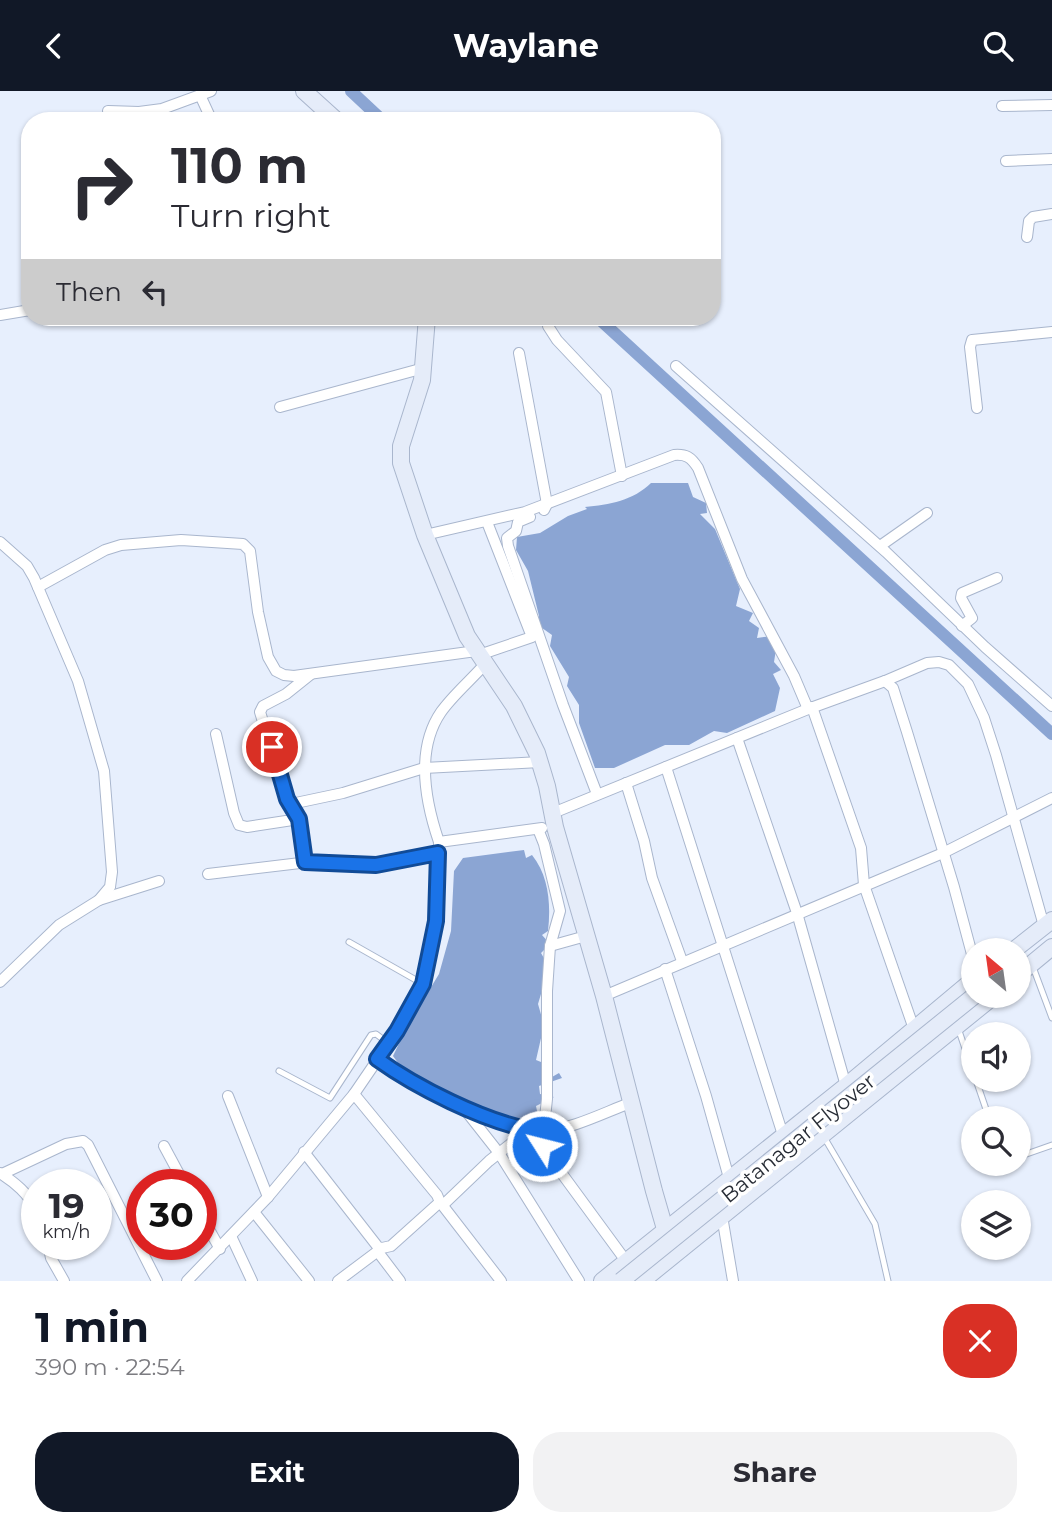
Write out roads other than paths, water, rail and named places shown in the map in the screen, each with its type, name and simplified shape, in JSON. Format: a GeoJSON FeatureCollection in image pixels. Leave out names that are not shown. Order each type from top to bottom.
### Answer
{"type":"FeatureCollection","features":[{"type":"Feature","properties":{"kind":"street"},"geometry":{"type":"LineString","coordinates":[[304,91],[327,112]]}},
{"type":"Feature","properties":{"kind":"street"},"geometry":{"type":"LineString","coordinates":[[108,111],[138,112],[162,109],[206,93],[210,112]]}},
{"type":"Feature","properties":{"kind":"street"},"geometry":{"type":"LineString","coordinates":[[1002,106],[1052,105]]}},
{"type":"Feature","properties":{"kind":"street"},"geometry":{"type":"LineString","coordinates":[[1006,161],[1052,159]]}},
{"type":"Feature","properties":{"kind":"street"},"geometry":{"type":"LineString","coordinates":[[1027,237],[1032,217],[1052,214]]}},
{"type":"Feature","properties":{"kind":"street"},"geometry":{"type":"LineString","coordinates":[[0,315],[21,312]]}},
{"type":"Feature","properties":{"kind":"street"},"geometry":{"type":"LineString","coordinates":[[426,326],[424,368],[401,446],[401,463],[425,535],[467,636],[514,706],[540,762],[665,1229],[681,1249]]}},
{"type":"Feature","properties":{"kind":"street"},"geometry":{"type":"LineString","coordinates":[[548,326],[557,340],[606,392],[622,476]]}},
{"type":"Feature","properties":{"kind":"street"},"geometry":{"type":"LineString","coordinates":[[977,408],[970,347],[972,340],[1052,332]]}},
{"type":"Feature","properties":{"kind":"street"},"geometry":{"type":"LineString","coordinates":[[519,353],[547,504],[540,513],[518,522],[514,533],[508,538],[508,546],[597,794]]}},
{"type":"Feature","properties":{"kind":"street"},"geometry":{"type":"LineString","coordinates":[[676,366],[880,546],[962,626],[1052,706]]}},
{"type":"Feature","properties":{"kind":"street"},"geometry":{"type":"LineString","coordinates":[[280,407],[424,368]]}},
{"type":"Feature","properties":{"kind":"street"},"geometry":{"type":"LineString","coordinates":[[425,535],[487,522],[547,504],[674,455],[684,454],[692,459],[742,579],[810,708],[860,848],[864,865],[864,885],[914,1029]]}},
{"type":"Feature","properties":{"kind":"street"},"geometry":{"type":"LineString","coordinates":[[880,546],[927,513]]}},
{"type":"Feature","properties":{"kind":"street"},"geometry":{"type":"LineString","coordinates":[[38,587],[104,550],[121,545],[181,540],[243,544],[250,551],[258,612],[272,664],[284,675],[480,657],[532,637],[487,522]]}},
{"type":"Feature","properties":{"kind":"street"},"geometry":{"type":"LineString","coordinates":[[0,542],[27,566],[38,587],[78,681],[104,771],[112,872],[110,887],[99,900]]}},
{"type":"Feature","properties":{"kind":"street"},"geometry":{"type":"LineString","coordinates":[[962,626],[972,618],[961,593],[997,578]]}},
{"type":"Feature","properties":{"kind":"street"},"geometry":{"type":"LineString","coordinates":[[187,1281],[268,1197],[354,1094],[423,984],[436,921],[439,847],[427,799],[424,768],[435,721],[480,657]]}},
{"type":"Feature","properties":{"kind":"street"},"geometry":{"type":"LineString","coordinates":[[208,874],[305,862],[376,865],[439,847],[538,829],[597,794],[810,708],[927,663],[939,662],[949,665],[958,673],[976,698],[1049,926]]}},
{"type":"Feature","properties":{"kind":"street"},"geometry":{"type":"LineString","coordinates":[[305,862],[299,819],[282,781],[261,709],[293,690],[311,674]]}},
{"type":"Feature","properties":{"kind":"street"},"geometry":{"type":"LineString","coordinates":[[885,681],[893,688],[968,938]]}},
{"type":"Feature","properties":{"kind":"street"},"geometry":{"type":"LineString","coordinates":[[216,734],[239,825],[247,827],[299,819]]}},
{"type":"Feature","properties":{"kind":"street"},"geometry":{"type":"LineString","coordinates":[[737,738],[797,913],[846,1086]]}},
{"type":"Feature","properties":{"kind":"street"},"geometry":{"type":"LineString","coordinates":[[291,804],[343,793],[424,768],[540,762]]}},
{"type":"Feature","properties":{"kind":"street"},"geometry":{"type":"LineString","coordinates":[[666,767],[783,1135]]}},
{"type":"Feature","properties":{"kind":"street"},"geometry":{"type":"LineString","coordinates":[[626,783],[652,878],[682,961]]}},
{"type":"Feature","properties":{"kind":"street"},"geometry":{"type":"LineString","coordinates":[[604,996],[943,853],[1052,798]]}},
{"type":"Feature","properties":{"kind":"street"},"geometry":{"type":"LineString","coordinates":[[538,829],[560,911],[550,946],[547,991],[547,1099],[542,1146]]}},
{"type":"Feature","properties":{"kind":"street"},"geometry":{"type":"LineString","coordinates":[[0,982],[59,925],[99,900],[159,881]]}},
{"type":"Feature","properties":{"kind":"street"},"geometry":{"type":"LineString","coordinates":[[1031,938],[1049,926]]}},
{"type":"Feature","properties":{"kind":"street"},"geometry":{"type":"LineString","coordinates":[[1031,953],[1049,926]]}},
{"type":"Feature","properties":{"kind":"street"},"geometry":{"type":"LineString","coordinates":[[550,946],[586,936]]}},
{"type":"Feature","properties":{"kind":"street"},"geometry":{"type":"LineString","coordinates":[[1031,959],[1052,947]]}},
{"type":"Feature","properties":{"kind":"street"},"geometry":{"type":"LineString","coordinates":[[666,968],[729,1178]]}},
{"type":"Feature","properties":{"kind":"street"},"geometry":{"type":"LineString","coordinates":[[602,1281],[961,991]]}},
{"type":"Feature","properties":{"kind":"street","name":"Batanagar Flyover"},"geometry":{"type":"LineString","coordinates":[[621,1281],[961,1006]]}},
{"type":"Feature","properties":{"kind":"street"},"geometry":{"type":"LineString","coordinates":[[642,1281],[979,1008]]}},
{"type":"Feature","properties":{"kind":"street"},"geometry":{"type":"LineString","coordinates":[[377,1059],[413,1082],[461,1105],[499,1122],[529,1130],[560,1128],[630,1103]]}},
{"type":"Feature","properties":{"kind":"street"},"geometry":{"type":"LineString","coordinates":[[354,1094],[437,1195],[501,1281]]}},
{"type":"Feature","properties":{"kind":"street"},"geometry":{"type":"LineString","coordinates":[[228,1096],[268,1197]]}},
{"type":"Feature","properties":{"kind":"street"},"geometry":{"type":"LineString","coordinates":[[461,1105],[499,1153],[579,1281]]}},
{"type":"Feature","properties":{"kind":"street"},"geometry":{"type":"LineString","coordinates":[[529,1130],[626,1261]]}},
{"type":"Feature","properties":{"kind":"street"},"geometry":{"type":"LineString","coordinates":[[338,1281],[380,1250],[391,1246],[529,1130]]}},
{"type":"Feature","properties":{"kind":"street"},"geometry":{"type":"LineString","coordinates":[[21,1188],[1,1174],[66,1144],[83,1141],[88,1145],[157,1281]]}},
{"type":"Feature","properties":{"kind":"street"},"geometry":{"type":"LineString","coordinates":[[164,1146],[176,1169]]}},
{"type":"Feature","properties":{"kind":"street"},"geometry":{"type":"LineString","coordinates":[[304,1152],[378,1247],[400,1281]]}},
{"type":"Feature","properties":{"kind":"street"},"geometry":{"type":"LineString","coordinates":[[705,1197],[722,1216],[733,1281]]}},
{"type":"Feature","properties":{"kind":"street"},"geometry":{"type":"LineString","coordinates":[[254,1212],[309,1281]]}},
{"type":"Feature","properties":{"kind":"street"},"geometry":{"type":"LineString","coordinates":[[231,1236],[252,1281]]}},
{"type":"Feature","properties":{"kind":"street"},"geometry":{"type":"LineString","coordinates":[[217,1244],[220,1249]]}},
{"type":"Feature","properties":{"kind":"street"},"geometry":{"type":"LineString","coordinates":[[52,1260],[64,1281]]}},
{"type":"Feature","properties":{"kind":"lane"},"geometry":{"type":"LineString","coordinates":[[349,942],[423,984]]}},
{"type":"Feature","properties":{"kind":"lane"},"geometry":{"type":"LineString","coordinates":[[1031,974],[1052,1018]]}},
{"type":"Feature","properties":{"kind":"lane"},"geometry":{"type":"LineString","coordinates":[[957,1025],[961,1037]]}},
{"type":"Feature","properties":{"kind":"lane"},"geometry":{"type":"LineString","coordinates":[[330,1098],[371,1035],[376,1034],[388,1043]]}},
{"type":"Feature","properties":{"kind":"lane"},"geometry":{"type":"LineString","coordinates":[[279,1071],[330,1098],[341,1107]]}},
{"type":"Feature","properties":{"kind":"lane"},"geometry":{"type":"LineString","coordinates":[[822,1135],[875,1224],[888,1281]]}},
{"type":"Feature","properties":{"kind":"lane"},"geometry":{"type":"LineString","coordinates":[[1031,1152],[1052,1145]]}},
{"type":"Feature","properties":{"kind":"water"},"geometry":{"type":"Polygon","coordinates":[[[651,483],[688,483],[693,497],[706,503],[707,513],[700,514],[715,529],[740,589],[736,606],[753,613],[749,621],[759,628],[757,638],[772,636],[777,643],[774,662],[781,670],[773,674],[780,688],[775,711],[727,733],[714,731],[689,745],[665,745],[614,768],[595,768],[579,723],[579,705],[567,686],[569,677],[550,646],[552,635],[535,623],[539,616],[528,571],[516,550],[517,537],[540,533],[568,516],[587,509],[585,507],[629,498],[651,483]]]}},
{"type":"Feature","properties":{"kind":"water"},"geometry":{"type":"Polygon","coordinates":[[[524,850],[526,858],[532,855],[538,863],[549,901],[548,931],[542,935],[550,944],[541,953],[549,967],[538,1004],[544,1025],[536,1060],[546,1064],[545,1081],[559,1073],[562,1078],[539,1086],[540,1094],[554,1097],[536,1106],[539,1121],[530,1114],[515,1120],[491,1114],[404,1071],[393,1056],[406,1029],[402,1024],[410,1022],[439,974],[451,931],[454,871],[463,858],[524,850]]]}},
{"type":"Feature","properties":{"kind":"waterway"},"geometry":{"type":"LineString","coordinates":[[351,91],[373,112]]}},
{"type":"Feature","properties":{"kind":"waterway"},"geometry":{"type":"LineString","coordinates":[[607,326],[1052,734]]}}]}
